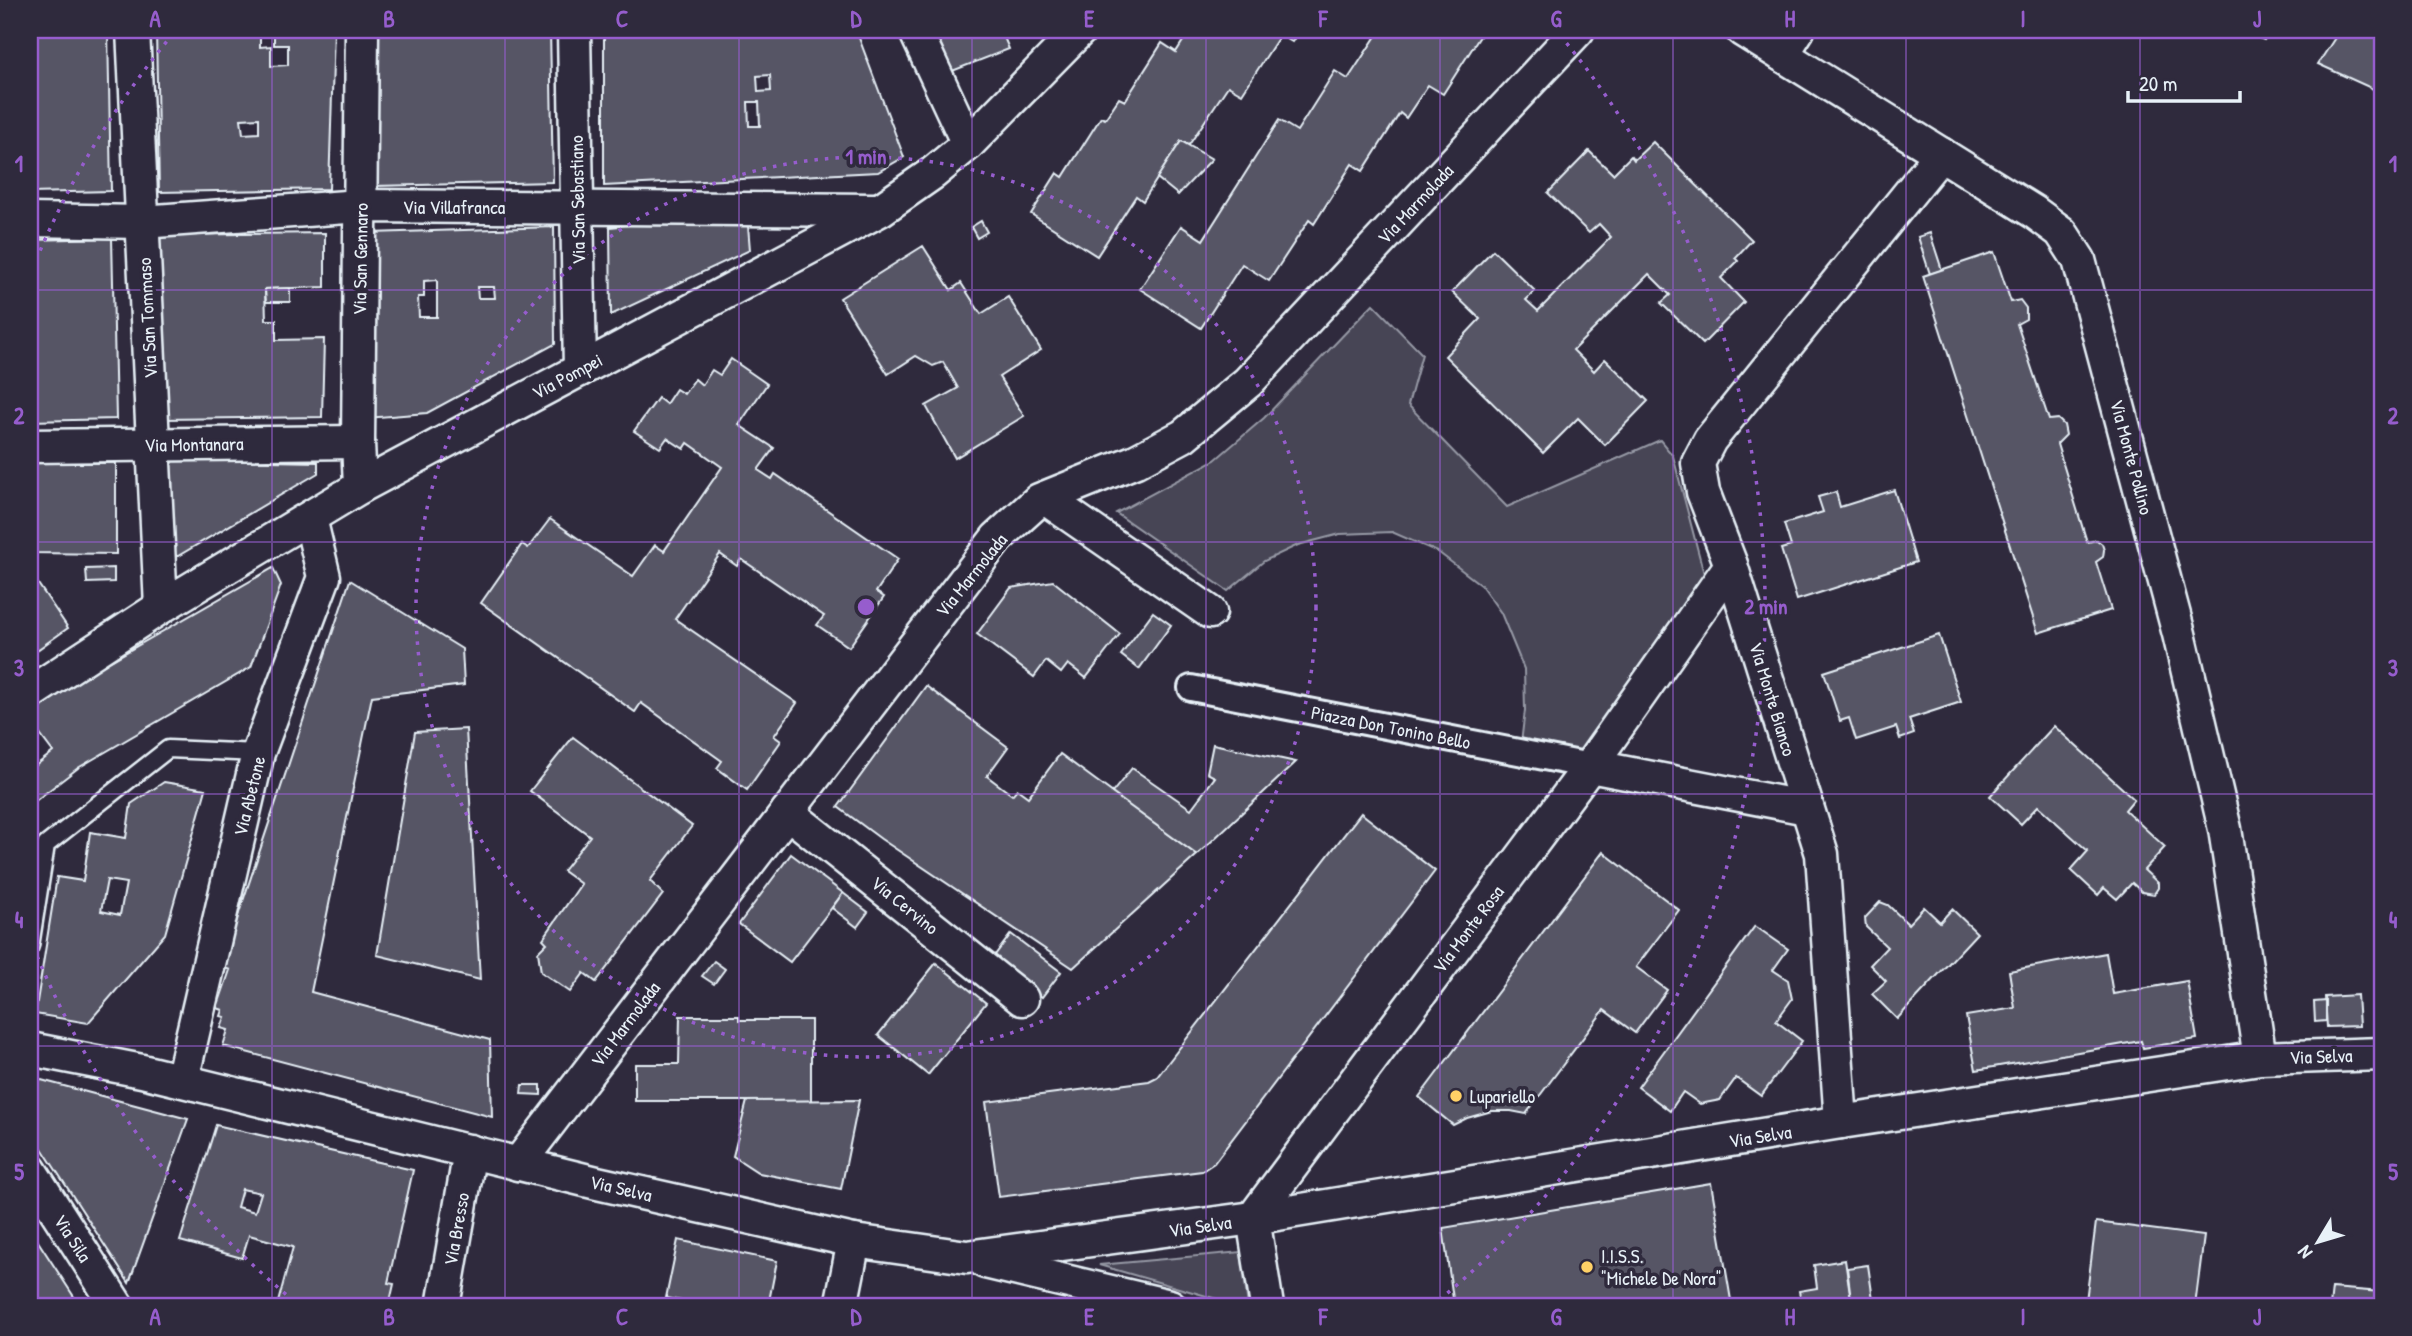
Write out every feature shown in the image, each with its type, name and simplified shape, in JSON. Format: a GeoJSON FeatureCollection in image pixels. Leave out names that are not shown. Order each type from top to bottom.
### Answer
{"type":"FeatureCollection","features":[{"type":"Feature","properties":{"kind":"street","name":"Via San Tommaso"},"geometry":{"type":"LineString","coordinates":[[133,30],[161,607]]}},
{"type":"Feature","properties":{"kind":"street","name":"Via San Gennaro"},"geometry":{"type":"LineString","coordinates":[[360,488],[358,442],[362,30]]}},
{"type":"Feature","properties":{"kind":"street","name":"Via San Sebastiano"},"geometry":{"type":"LineString","coordinates":[[574,30],[580,370]]}},
{"type":"Feature","properties":{"kind":"street"},"geometry":{"type":"LineString","coordinates":[[915,30],[968,144]]}},
{"type":"Feature","properties":{"kind":"street","name":"Via Pompei"},"geometry":{"type":"LineString","coordinates":[[30,693],[161,607],[360,488],[880,210],[933,173],[968,144],[1080,30]]}},
{"type":"Feature","properties":{"kind":"street","name":"Via Marmolada"},"geometry":{"type":"LineString","coordinates":[[518,1164],[997,538],[1039,500],[1136,461],[1183,436],[1248,382],[1578,30]]}},
{"type":"Feature","properties":{"kind":"street","name":"Via Monte Pollino"},"geometry":{"type":"LineString","coordinates":[[1742,30],[1790,42],[1941,154],[2061,232],[2079,260],[2179,634],[2225,828],[2260,1058]]}},
{"type":"Feature","properties":{"kind":"street","name":"Via Monte Bianco"},"geometry":{"type":"LineString","coordinates":[[1841,1122],[1822,854],[1731,565],[1703,492],[1698,463],[1710,440],[1941,154]]}},
{"type":"Feature","properties":{"kind":"street","name":"Via Villafranca"},"geometry":{"type":"LineString","coordinates":[[30,220],[142,222],[360,206],[880,210]]}},
{"type":"Feature","properties":{"kind":"street","name":"Via Montanara"},"geometry":{"type":"LineString","coordinates":[[30,446],[358,442]]}},
{"type":"Feature","properties":{"kind":"street"},"geometry":{"type":"LineString","coordinates":[[1045,498],[1210,612]]}},
{"type":"Feature","properties":{"kind":"street","name":"Via Abetone"},"geometry":{"type":"LineString","coordinates":[[182,1080],[258,753],[324,577],[310,518]]}},
{"type":"Feature","properties":{"kind":"street","name":"Via Monte Rosa"},"geometry":{"type":"LineString","coordinates":[[1253,1218],[1590,766],[1731,565]]}},
{"type":"Feature","properties":{"kind":"street","name":"Piazza Don Tonino Bello"},"geometry":{"type":"LineString","coordinates":[[1191,688],[1590,766]]}},
{"type":"Feature","properties":{"kind":"street"},"geometry":{"type":"LineString","coordinates":[[1590,766],[1807,808]]}},
{"type":"Feature","properties":{"kind":"street","name":"Via Cervino"},"geometry":{"type":"LineString","coordinates":[[788,812],[1022,999]]}},
{"type":"Feature","properties":{"kind":"street","name":"Via Selva"},"geometry":{"type":"LineString","coordinates":[[30,1049],[182,1080],[518,1164],[854,1241],[967,1257],[1253,1218],[1841,1122],[2260,1058],[2382,1054]]}},
{"type":"Feature","properties":{"kind":"street","name":"Via Bresso"},"geometry":{"type":"LineString","coordinates":[[443,1306],[470,1151]]}},
{"type":"Feature","properties":{"kind":"street","name":"Via Sila"},"geometry":{"type":"LineString","coordinates":[[30,1170],[117,1306]]}},
{"type":"Feature","properties":{"kind":"street"},"geometry":{"type":"LineString","coordinates":[[1253,1218],[1268,1306]]}},
{"type":"Feature","properties":{"kind":"street"},"geometry":{"type":"LineString","coordinates":[[841,1306],[854,1241]]}},
{"type":"Feature","properties":{"kind":"street"},"geometry":{"type":"LineString","coordinates":[[967,1257],[1170,1306]]}},
{"type":"Feature","properties":{"kind":"lane"},"geometry":{"type":"LineString","coordinates":[[30,946],[46,845],[168,749],[258,753]]}},
{"type":"Feature","properties":{"kind":"shaded area"},"geometry":{"type":"Polygon","coordinates":[[[1373,304],[1422,354],[1408,405],[1507,507],[1660,440],[1673,456],[1704,574],[1571,762],[1520,752],[1525,710],[1524,669],[1501,613],[1481,585],[1438,552],[1392,532],[1340,534],[1298,545],[1264,561],[1228,591],[1116,513],[1215,460],[1264,418],[1373,304]]]}},
{"type":"Feature","properties":{"kind":"shaded area"},"geometry":{"type":"Polygon","coordinates":[[[1241,1252],[1248,1306],[1099,1265],[1241,1252]]]}},
{"type":"Feature","properties":{"kind":"building"},"geometry":{"type":"Polygon","coordinates":[[[30,30],[108,30],[111,191],[30,193],[30,30]]]}},
{"type":"Feature","properties":{"kind":"building"},"geometry":{"type":"Polygon","coordinates":[[[156,30],[274,30],[334,30],[329,189],[159,192],[156,30]],[[274,30],[260,31],[260,47],[271,46],[271,66],[288,65],[288,45],[274,45],[274,30]],[[259,118],[241,119],[243,134],[259,133],[259,118]]]}},
{"type":"Feature","properties":{"kind":"building"},"geometry":{"type":"Polygon","coordinates":[[[377,30],[550,30],[553,182],[374,186],[377,30]]]}},
{"type":"Feature","properties":{"kind":"building"},"geometry":{"type":"Polygon","coordinates":[[[856,30],[904,157],[878,172],[604,186],[604,33],[856,30]],[[770,75],[757,76],[758,92],[771,91],[770,75]],[[748,102],[749,126],[760,126],[759,102],[748,102]]]}},
{"type":"Feature","properties":{"kind":"building"},"geometry":{"type":"Polygon","coordinates":[[[923,30],[1001,30],[1009,49],[942,75],[923,30]]]}},
{"type":"Feature","properties":{"kind":"building"},"geometry":{"type":"Polygon","coordinates":[[[1190,30],[1300,30],[1292,42],[1280,35],[1242,94],[1228,86],[1189,145],[1181,141],[1143,201],[1136,196],[1097,256],[1031,214],[1057,173],[1063,177],[1101,117],[1105,119],[1119,98],[1125,101],[1162,43],[1176,52],[1190,30]]]}},
{"type":"Feature","properties":{"kind":"building"},"geometry":{"type":"Polygon","coordinates":[[[1380,30],[1484,30],[1443,94],[1428,85],[1406,118],[1400,113],[1363,171],[1352,164],[1314,224],[1309,220],[1269,281],[1242,264],[1201,328],[1140,289],[1181,226],[1203,240],[1279,120],[1297,131],[1335,71],[1348,79],[1380,30]]]}},
{"type":"Feature","properties":{"kind":"building"},"geometry":{"type":"Polygon","coordinates":[[[2239,30],[2271,30],[2264,40],[2239,30]]]}},
{"type":"Feature","properties":{"kind":"building"},"geometry":{"type":"Polygon","coordinates":[[[2340,30],[2382,30],[2382,93],[2318,64],[2340,30]]]}},
{"type":"Feature","properties":{"kind":"building"},"geometry":{"type":"Polygon","coordinates":[[[1181,141],[1212,159],[1178,195],[1157,178],[1181,141]]]}},
{"type":"Feature","properties":{"kind":"building"},"geometry":{"type":"Polygon","coordinates":[[[1653,142],[1752,240],[1735,258],[1738,261],[1721,278],[1744,302],[1703,344],[1661,303],[1670,295],[1649,274],[1573,350],[1594,371],[1605,359],[1648,401],[1605,445],[1578,418],[1543,453],[1445,356],[1480,319],[1452,292],[1493,250],[1535,291],[1526,300],[1538,311],[1611,237],[1599,224],[1589,233],[1548,193],[1589,151],[1613,174],[1631,156],[1634,160],[1653,142]]]}},
{"type":"Feature","properties":{"kind":"building"},"geometry":{"type":"Polygon","coordinates":[[[747,213],[750,250],[611,315],[610,227],[747,213]]]}},
{"type":"Feature","properties":{"kind":"building"},"geometry":{"type":"Polygon","coordinates":[[[981,221],[987,232],[977,238],[971,227],[981,221]]]}},
{"type":"Feature","properties":{"kind":"building"},"geometry":{"type":"Polygon","coordinates":[[[554,227],[555,344],[427,413],[367,418],[371,233],[554,227]],[[437,280],[424,281],[424,297],[418,297],[419,317],[437,317],[437,280]],[[477,287],[478,298],[495,298],[494,287],[477,287]]]}},
{"type":"Feature","properties":{"kind":"building"},"geometry":{"type":"Polygon","coordinates":[[[325,233],[325,287],[265,289],[266,320],[276,320],[276,340],[324,339],[322,417],[163,419],[160,235],[325,233]]]}},
{"type":"Feature","properties":{"kind":"building"},"geometry":{"type":"Polygon","coordinates":[[[1930,233],[1942,270],[1930,274],[1918,237],[1930,233]]]}},
{"type":"Feature","properties":{"kind":"building"},"geometry":{"type":"Polygon","coordinates":[[[112,238],[116,419],[30,421],[30,240],[112,238]]]}},
{"type":"Feature","properties":{"kind":"building"},"geometry":{"type":"Polygon","coordinates":[[[923,246],[951,290],[961,283],[981,314],[1008,297],[1041,350],[999,377],[1024,416],[955,458],[926,406],[958,388],[943,362],[933,366],[916,356],[888,374],[840,298],[923,246]]]}},
{"type":"Feature","properties":{"kind":"building"},"geometry":{"type":"Polygon","coordinates":[[[1994,252],[2011,302],[2020,300],[2026,308],[2026,319],[2017,324],[2049,420],[2058,419],[2064,425],[2066,435],[2057,444],[2087,542],[2097,540],[2104,550],[2103,557],[2096,562],[2111,610],[2038,633],[1923,276],[1994,252]]]}},
{"type":"Feature","properties":{"kind":"building"},"geometry":{"type":"Polygon","coordinates":[[[290,288],[290,302],[266,302],[265,289],[290,288]]]}},
{"type":"Feature","properties":{"kind":"building"},"geometry":{"type":"Polygon","coordinates":[[[731,359],[767,384],[739,425],[774,448],[758,470],[772,479],[775,474],[898,559],[876,592],[884,597],[849,647],[817,625],[824,616],[741,559],[737,566],[720,554],[675,619],[797,703],[774,736],[781,741],[747,790],[717,768],[722,761],[641,703],[635,712],[481,603],[522,544],[528,548],[550,519],[633,576],[655,545],[664,551],[722,467],[688,443],[684,449],[667,438],[660,448],[634,431],[658,398],[666,404],[676,389],[684,394],[695,379],[702,385],[712,370],[720,375],[731,359]]]}},
{"type":"Feature","properties":{"kind":"building"},"geometry":{"type":"Polygon","coordinates":[[[163,459],[318,462],[318,473],[178,556],[160,555],[163,459]]]}},
{"type":"Feature","properties":{"kind":"building"},"geometry":{"type":"Polygon","coordinates":[[[30,463],[116,463],[116,554],[30,553],[30,463]]]}},
{"type":"Feature","properties":{"kind":"building"},"geometry":{"type":"Polygon","coordinates":[[[1894,490],[1916,562],[1797,600],[1781,549],[1791,546],[1784,524],[1823,512],[1818,497],[1836,492],[1840,507],[1894,490]]]}},
{"type":"Feature","properties":{"kind":"building"},"geometry":{"type":"Polygon","coordinates":[[[114,568],[114,582],[87,583],[86,569],[114,568]]]}},
{"type":"Feature","properties":{"kind":"building"},"geometry":{"type":"Polygon","coordinates":[[[273,568],[281,585],[251,667],[78,768],[30,805],[30,759],[35,766],[53,752],[38,732],[30,738],[30,717],[69,685],[273,568]]]}},
{"type":"Feature","properties":{"kind":"building"},"geometry":{"type":"Polygon","coordinates":[[[30,572],[68,628],[30,655],[30,572]]]}},
{"type":"Feature","properties":{"kind":"building"},"geometry":{"type":"Polygon","coordinates":[[[350,580],[462,649],[464,685],[372,696],[311,992],[490,1040],[492,1117],[223,1046],[228,1030],[221,1028],[225,1017],[221,1016],[223,1010],[217,1008],[230,970],[221,967],[350,580]]]}},
{"type":"Feature","properties":{"kind":"building"},"geometry":{"type":"Polygon","coordinates":[[[1053,581],[1120,634],[1086,678],[1068,664],[1061,673],[1046,661],[1034,677],[977,634],[1011,588],[1053,581]]]}},
{"type":"Feature","properties":{"kind":"building"},"geometry":{"type":"Polygon","coordinates":[[[1153,612],[1171,625],[1139,669],[1121,655],[1153,612]]]}},
{"type":"Feature","properties":{"kind":"building"},"geometry":{"type":"Polygon","coordinates":[[[1939,635],[1961,702],[1909,719],[1914,734],[1900,739],[1896,727],[1856,740],[1849,718],[1840,721],[1824,672],[1939,635]]]}},
{"type":"Feature","properties":{"kind":"building"},"geometry":{"type":"Polygon","coordinates":[[[926,686],[1008,747],[987,776],[1012,795],[1017,789],[1028,797],[1060,754],[1197,855],[1073,968],[838,807],[926,686]]]}},
{"type":"Feature","properties":{"kind":"building"},"geometry":{"type":"Polygon","coordinates":[[[2054,726],[2134,799],[2125,810],[2165,847],[2144,870],[2158,883],[2154,894],[2142,892],[2132,883],[2117,899],[2104,888],[2098,895],[2071,870],[2088,851],[2038,806],[2021,824],[1990,796],[2054,726]]]}},
{"type":"Feature","properties":{"kind":"building"},"geometry":{"type":"Polygon","coordinates":[[[466,729],[480,980],[377,955],[415,732],[466,729]]]}},
{"type":"Feature","properties":{"kind":"building"},"geometry":{"type":"Polygon","coordinates":[[[573,737],[692,826],[650,881],[663,894],[596,982],[584,973],[570,992],[541,972],[538,952],[547,943],[543,939],[581,884],[563,871],[590,836],[530,791],[573,737]]]}},
{"type":"Feature","properties":{"kind":"building"},"geometry":{"type":"Polygon","coordinates":[[[1213,744],[1296,762],[1197,855],[1112,793],[1132,768],[1191,809],[1215,777],[1207,773],[1213,744]]]}},
{"type":"Feature","properties":{"kind":"building"},"geometry":{"type":"Polygon","coordinates":[[[164,782],[206,789],[165,934],[88,1023],[35,1014],[57,877],[83,881],[90,832],[126,838],[131,804],[164,782]],[[107,880],[101,911],[120,915],[126,883],[107,880]]]}},
{"type":"Feature","properties":{"kind":"building"},"geometry":{"type":"Polygon","coordinates":[[[1361,813],[1435,871],[1214,1163],[1202,1171],[999,1197],[986,1102],[1149,1081],[1157,1077],[1361,813]]]}},
{"type":"Feature","properties":{"kind":"building"},"geometry":{"type":"Polygon","coordinates":[[[1603,852],[1679,910],[1636,967],[1667,990],[1635,1033],[1604,1010],[1526,1114],[1492,1111],[1453,1125],[1419,1097],[1603,852]]]}},
{"type":"Feature","properties":{"kind":"building"},"geometry":{"type":"Polygon","coordinates":[[[791,854],[843,893],[790,962],[739,924],[791,854]]]}},
{"type":"Feature","properties":{"kind":"building"},"geometry":{"type":"Polygon","coordinates":[[[843,893],[868,912],[857,927],[832,908],[843,893]]]}},
{"type":"Feature","properties":{"kind":"building"},"geometry":{"type":"Polygon","coordinates":[[[1880,902],[1888,905],[1908,924],[1924,907],[1940,922],[1952,909],[1977,933],[1897,1019],[1872,994],[1886,981],[1870,965],[1887,947],[1866,927],[1865,918],[1880,902]]]}},
{"type":"Feature","properties":{"kind":"building"},"geometry":{"type":"Polygon","coordinates":[[[1755,926],[1788,949],[1773,970],[1788,980],[1792,999],[1776,1021],[1802,1041],[1761,1096],[1736,1078],[1720,1100],[1700,1104],[1683,1092],[1670,1111],[1638,1087],[1755,926]]]}},
{"type":"Feature","properties":{"kind":"building"},"geometry":{"type":"Polygon","coordinates":[[[1011,934],[1061,972],[1042,997],[992,959],[1011,934]]]}},
{"type":"Feature","properties":{"kind":"building"},"geometry":{"type":"Polygon","coordinates":[[[2106,953],[2113,994],[2187,981],[2197,1039],[2143,1048],[2141,1041],[1976,1070],[1966,1016],[2015,1008],[2009,971],[2106,953]]]}},
{"type":"Feature","properties":{"kind":"building"},"geometry":{"type":"Polygon","coordinates":[[[714,961],[725,969],[714,984],[702,976],[714,961]]]}},
{"type":"Feature","properties":{"kind":"building"},"geometry":{"type":"Polygon","coordinates":[[[936,963],[986,1003],[928,1075],[878,1035],[936,963]]]}},
{"type":"Feature","properties":{"kind":"building"},"geometry":{"type":"Polygon","coordinates":[[[2357,995],[2359,1026],[2327,1027],[2325,997],[2357,995]]]}},
{"type":"Feature","properties":{"kind":"building"},"geometry":{"type":"Polygon","coordinates":[[[2326,1001],[2326,1021],[2315,1022],[2314,1002],[2326,1001]]]}},
{"type":"Feature","properties":{"kind":"building"},"geometry":{"type":"Polygon","coordinates":[[[680,1016],[739,1016],[739,1020],[811,1020],[811,1101],[635,1101],[635,1064],[679,1064],[680,1016]]]}},
{"type":"Feature","properties":{"kind":"building"},"geometry":{"type":"Polygon","coordinates":[[[30,1077],[188,1119],[129,1283],[30,1130],[30,1077]]]}},
{"type":"Feature","properties":{"kind":"building"},"geometry":{"type":"Polygon","coordinates":[[[522,1085],[541,1085],[541,1095],[521,1094],[522,1085]]]}},
{"type":"Feature","properties":{"kind":"building"},"geometry":{"type":"Polygon","coordinates":[[[859,1100],[841,1189],[759,1173],[733,1156],[747,1101],[859,1100]]]}},
{"type":"Feature","properties":{"kind":"building"},"geometry":{"type":"Polygon","coordinates":[[[216,1125],[413,1170],[388,1283],[394,1284],[389,1306],[277,1306],[293,1247],[249,1235],[242,1258],[180,1241],[216,1125]],[[242,1189],[237,1207],[255,1212],[261,1193],[242,1189]]]}},
{"type":"Feature","properties":{"kind":"building","name":"I.I.S.S. \"Michele De Nora\""},"geometry":{"type":"Polygon","coordinates":[[[1711,1183],[1732,1306],[1454,1306],[1443,1228],[1711,1183]]]}},
{"type":"Feature","properties":{"kind":"building"},"geometry":{"type":"Polygon","coordinates":[[[2096,1222],[2204,1236],[2195,1306],[2123,1306],[2086,1301],[2096,1222]]]}},
{"type":"Feature","properties":{"kind":"building"},"geometry":{"type":"Polygon","coordinates":[[[30,1229],[80,1306],[30,1306],[30,1229]]]}},
{"type":"Feature","properties":{"kind":"building"},"geometry":{"type":"Polygon","coordinates":[[[678,1240],[777,1261],[768,1306],[681,1306],[682,1301],[666,1298],[678,1240]]]}},
{"type":"Feature","properties":{"kind":"building"},"geometry":{"type":"Polygon","coordinates":[[[1845,1260],[1852,1306],[1802,1306],[1799,1291],[1817,1288],[1814,1265],[1845,1260]]]}},
{"type":"Feature","properties":{"kind":"building"},"geometry":{"type":"Polygon","coordinates":[[[1868,1265],[1874,1306],[1852,1306],[1847,1268],[1868,1265]]]}},
{"type":"Feature","properties":{"kind":"building"},"geometry":{"type":"Polygon","coordinates":[[[2332,1288],[2381,1292],[2382,1306],[2330,1306],[2332,1288]]]}},
{"type":"Feature","properties":{"kind":"place","name":"Lupariello"},"geometry":{"type":"Point","coordinates":[1456,1096]}},
{"type":"Feature","properties":{"kind":"place","name":"I.I.S.S. \"Michele De Nora\""},"geometry":{"type":"Point","coordinates":[1587,1267]}}]}
